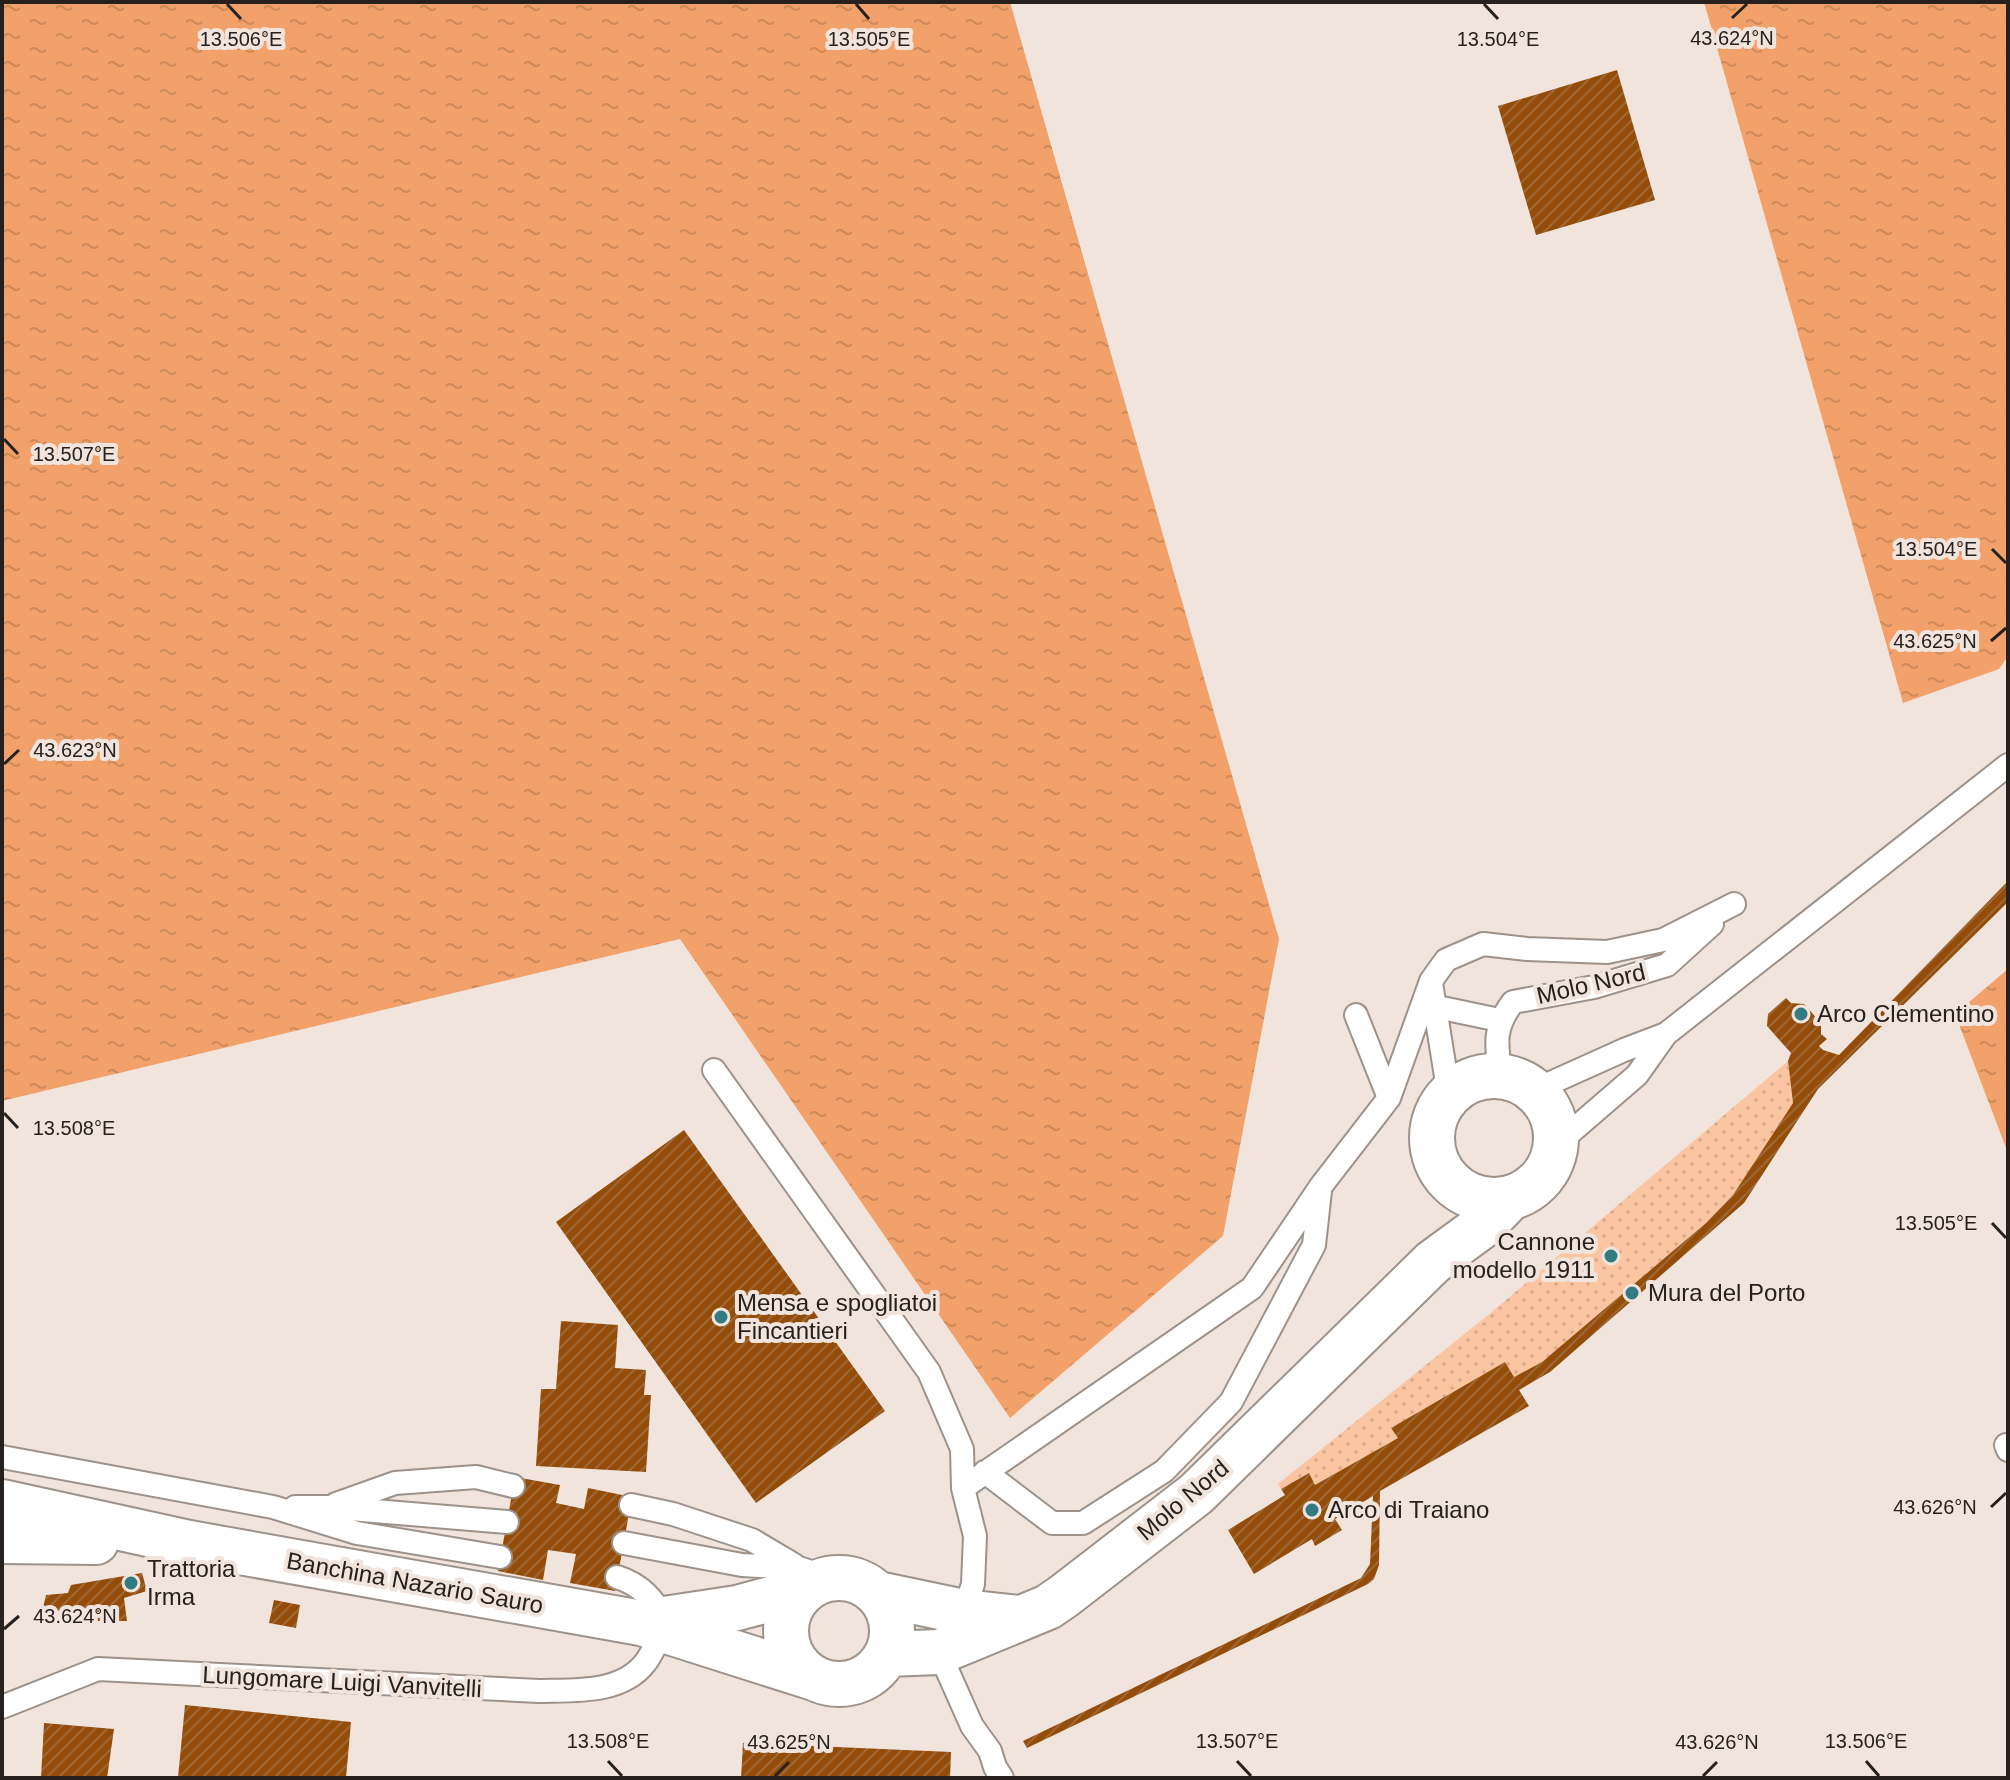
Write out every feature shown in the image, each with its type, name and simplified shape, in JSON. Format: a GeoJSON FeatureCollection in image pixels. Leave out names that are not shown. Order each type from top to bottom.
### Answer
{"type":"FeatureCollection","features":[{"type":"Feature","properties":{"kind":"street","name":"Molo Nord"},"geometry":{"type":"LineString","coordinates":[[1449,1095],[1473,1080],[1518,1083]]}},
{"type":"Feature","properties":{"kind":"street"},"geometry":{"type":"LineString","coordinates":[[1518,1083],[1552,1114],[1557,1144]]}},
{"type":"Feature","properties":{"kind":"street"},"geometry":{"type":"LineString","coordinates":[[1449,1095],[1438,1111],[1433,1130],[1433,1149],[1439,1167],[1450,1183],[1468,1195],[1488,1200],[1510,1198]]}},
{"type":"Feature","properties":{"kind":"street","name":"Molo Nord"},"geometry":{"type":"LineString","coordinates":[[887,1654],[939,1652],[1048,1607],[1064,1596],[1196,1494],[1433,1262],[1485,1224],[1510,1198],[1537,1184],[1553,1159],[1557,1144]]}},
{"type":"Feature","properties":{"kind":"street"},"geometry":{"type":"LineString","coordinates":[[1433,1262],[1450,1183]]}},
{"type":"Feature","properties":{"kind":"street","name":"Banchina Nazario Sauro"},"geometry":{"type":"LineString","coordinates":[[2,1502],[189,1543],[657,1624]]}},
{"type":"Feature","properties":{"kind":"street","name":"Banchina Nazario Sauro"},"geometry":{"type":"LineString","coordinates":[[2,1541],[189,1543]]}},
{"type":"Feature","properties":{"kind":"street"},"geometry":{"type":"LineString","coordinates":[[847,1578],[864,1583],[878,1594],[886,1605],[893,1630],[887,1654],[878,1668],[848,1684],[814,1678],[657,1624],[737,1608],[811,1579],[847,1578]]}},
{"type":"Feature","properties":{"kind":"street"},"geometry":{"type":"LineString","coordinates":[[811,1579],[794,1603],[787,1619],[786,1636],[791,1653],[800,1667],[814,1678]]}},
{"type":"Feature","properties":{"kind":"street"},"geometry":{"type":"LineString","coordinates":[[878,1594],[964,1612],[1020,1618]]}},
{"type":"Feature","properties":{"kind":"lane","name":"Molo Nord"},"geometry":{"type":"LineString","coordinates":[[1557,1144],[1637,1075],[1666,1034],[2008,765]]}},
{"type":"Feature","properties":{"kind":"lane","name":"Molo Nord"},"geometry":{"type":"LineString","coordinates":[[1449,1095],[1429,1005],[1431,981],[1446,960],[1483,944],[1607,952],[1663,940],[1734,904],[1667,965],[1594,987],[1513,1002],[1499,1020]]}},
{"type":"Feature","properties":{"kind":"lane","name":"Molo Nord"},"geometry":{"type":"LineString","coordinates":[[963,1488],[1252,1288],[1321,1186],[1389,1098],[1429,1005]]}},
{"type":"Feature","properties":{"kind":"lane"},"geometry":{"type":"LineString","coordinates":[[1429,1005],[1499,1020],[1496,1046],[1518,1083]]}},
{"type":"Feature","properties":{"kind":"lane"},"geometry":{"type":"LineString","coordinates":[[1356,1015],[1389,1098]]}},
{"type":"Feature","properties":{"kind":"lane","name":"Molo Nord"},"geometry":{"type":"LineString","coordinates":[[1518,1083],[1666,1034]]}},
{"type":"Feature","properties":{"kind":"lane"},"geometry":{"type":"LineString","coordinates":[[714,1070],[929,1372],[962,1449],[963,1488],[975,1536],[973,1584],[964,1612]]}},
{"type":"Feature","properties":{"kind":"lane","name":"Molo Nord"},"geometry":{"type":"LineString","coordinates":[[985,1472],[1052,1523],[1083,1523],[1164,1471],[1231,1402],[1314,1245],[1321,1186]]}},
{"type":"Feature","properties":{"kind":"lane","name":"Banchina Nazario Sauro"},"geometry":{"type":"LineString","coordinates":[[2,1457],[273,1507],[357,1533],[500,1557]]}},
{"type":"Feature","properties":{"kind":"lane","name":"Banchina Nazario Sauro"},"geometry":{"type":"LineString","coordinates":[[326,1507],[395,1483],[476,1477],[513,1486]]}},
{"type":"Feature","properties":{"kind":"lane"},"geometry":{"type":"LineString","coordinates":[[631,1505],[673,1514],[752,1540],[811,1579]]}},
{"type":"Feature","properties":{"kind":"lane","name":"Banchina Nazario Sauro"},"geometry":{"type":"LineString","coordinates":[[273,1507],[326,1507],[507,1522]]}},
{"type":"Feature","properties":{"kind":"lane"},"geometry":{"type":"LineString","coordinates":[[624,1543],[811,1579]]}},
{"type":"Feature","properties":{"kind":"lane"},"geometry":{"type":"LineString","coordinates":[[617,1577],[650,1595],[657,1624]]}},
{"type":"Feature","properties":{"kind":"lane","name":"Lungomare Luigi Vanvitelli"},"geometry":{"type":"LineString","coordinates":[[2,1707],[98,1669],[539,1691],[598,1688],[618,1682],[643,1666],[657,1624]]}},
{"type":"Feature","properties":{"kind":"lane"},"geometry":{"type":"LineString","coordinates":[[939,1652],[995,1769]]}},
{"type":"Feature","properties":{"kind":"shaded area"},"geometry":{"type":"Polygon","coordinates":[[[1788,1061],[1793,1103],[1733,1195],[1706,1223],[1542,1362],[1514,1377],[1505,1363],[1391,1428],[1398,1438],[1315,1485],[1308,1473],[1281,1489],[1278,1484],[1493,1311],[1788,1061]]]}},
{"type":"Feature","properties":{"kind":"water"},"geometry":{"type":"Polygon","coordinates":[[[2,2],[1010,2],[1279,939],[1223,1236],[1010,1418],[680,939],[2,1101],[2,2]]]}},
{"type":"Feature","properties":{"kind":"water"},"geometry":{"type":"Polygon","coordinates":[[[1704,2],[2008,2],[2008,656],[1999,669],[1903,703],[1704,2]]]}},
{"type":"Feature","properties":{"kind":"water"},"geometry":{"type":"Polygon","coordinates":[[[2008,969],[2008,1153],[1955,1014],[2008,969]]]}},
{"type":"Feature","properties":{"kind":"building"},"geometry":{"type":"Polygon","coordinates":[[[1617,70],[1655,200],[1536,235],[1498,106],[1617,70]]]}},
{"type":"Feature","properties":{"kind":"building","name":"Mura del Porto"},"geometry":{"type":"Polygon","coordinates":[[[2008,881],[2008,902],[1818,1089],[1744,1203],[1550,1372],[1519,1390],[1529,1406],[1380,1491],[1379,1565],[1374,1579],[1027,1748],[1023,1741],[1361,1578],[1370,1564],[1373,1496],[1335,1519],[1342,1530],[1315,1546],[1312,1539],[1254,1574],[1228,1530],[1285,1495],[1281,1489],[1309,1473],[1315,1485],[1398,1438],[1391,1428],[1505,1362],[1514,1377],[1542,1362],[1706,1223],[1733,1195],[1793,1103],[1788,1061],[1791,1053],[1767,1026],[1768,1014],[1786,998],[1791,1003],[1804,1004],[1821,1023],[1821,1034],[1827,1039],[1819,1046],[1839,1055],[2008,881]]]}},
{"type":"Feature","properties":{"kind":"building","name":"Mensa e spogliatoi Fincantieri"},"geometry":{"type":"Polygon","coordinates":[[[684,1130],[885,1411],[756,1503],[556,1222],[684,1130]]]}},
{"type":"Feature","properties":{"kind":"building"},"geometry":{"type":"Polygon","coordinates":[[[561,1321],[618,1325],[615,1368],[646,1370],[644,1395],[651,1395],[646,1472],[536,1466],[541,1389],[556,1389],[561,1321]]]}},
{"type":"Feature","properties":{"kind":"building"},"geometry":{"type":"Polygon","coordinates":[[[515,1477],[560,1485],[556,1503],[584,1509],[588,1488],[632,1497],[615,1591],[570,1583],[576,1554],[548,1550],[543,1580],[498,1571],[515,1477]]]}},
{"type":"Feature","properties":{"kind":"building"},"geometry":{"type":"Polygon","coordinates":[[[142,1573],[147,1591],[124,1598],[127,1621],[96,1621],[91,1608],[42,1612],[46,1595],[68,1593],[71,1585],[142,1573]]]}},
{"type":"Feature","properties":{"kind":"building"},"geometry":{"type":"Polygon","coordinates":[[[274,1600],[300,1605],[296,1628],[269,1623],[274,1600]]]}},
{"type":"Feature","properties":{"kind":"building"},"geometry":{"type":"Polygon","coordinates":[[[185,1705],[351,1722],[346,1778],[178,1778],[185,1705]]]}},
{"type":"Feature","properties":{"kind":"building"},"geometry":{"type":"Polygon","coordinates":[[[44,1723],[114,1729],[107,1778],[41,1778],[44,1723]]]}},
{"type":"Feature","properties":{"kind":"building"},"geometry":{"type":"Polygon","coordinates":[[[743,1743],[951,1752],[950,1778],[741,1778],[743,1743]]]}},
{"type":"Feature","properties":{"kind":"place","name":"Arco Clementino"},"geometry":{"type":"Point","coordinates":[1801,1014]}},
{"type":"Feature","properties":{"kind":"place","name":"Cannone modello 1911"},"geometry":{"type":"Point","coordinates":[1611,1256]}},
{"type":"Feature","properties":{"kind":"place","name":"Mura del Porto"},"geometry":{"type":"Point","coordinates":[1632,1293]}},
{"type":"Feature","properties":{"kind":"place","name":"Mensa e spogliatoi Fincantieri"},"geometry":{"type":"Point","coordinates":[721,1317]}},
{"type":"Feature","properties":{"kind":"place","name":"Arco di Traiano"},"geometry":{"type":"Point","coordinates":[1312,1510]}},
{"type":"Feature","properties":{"kind":"place","name":"Trattoria Irma"},"geometry":{"type":"Point","coordinates":[131,1583]}}]}
